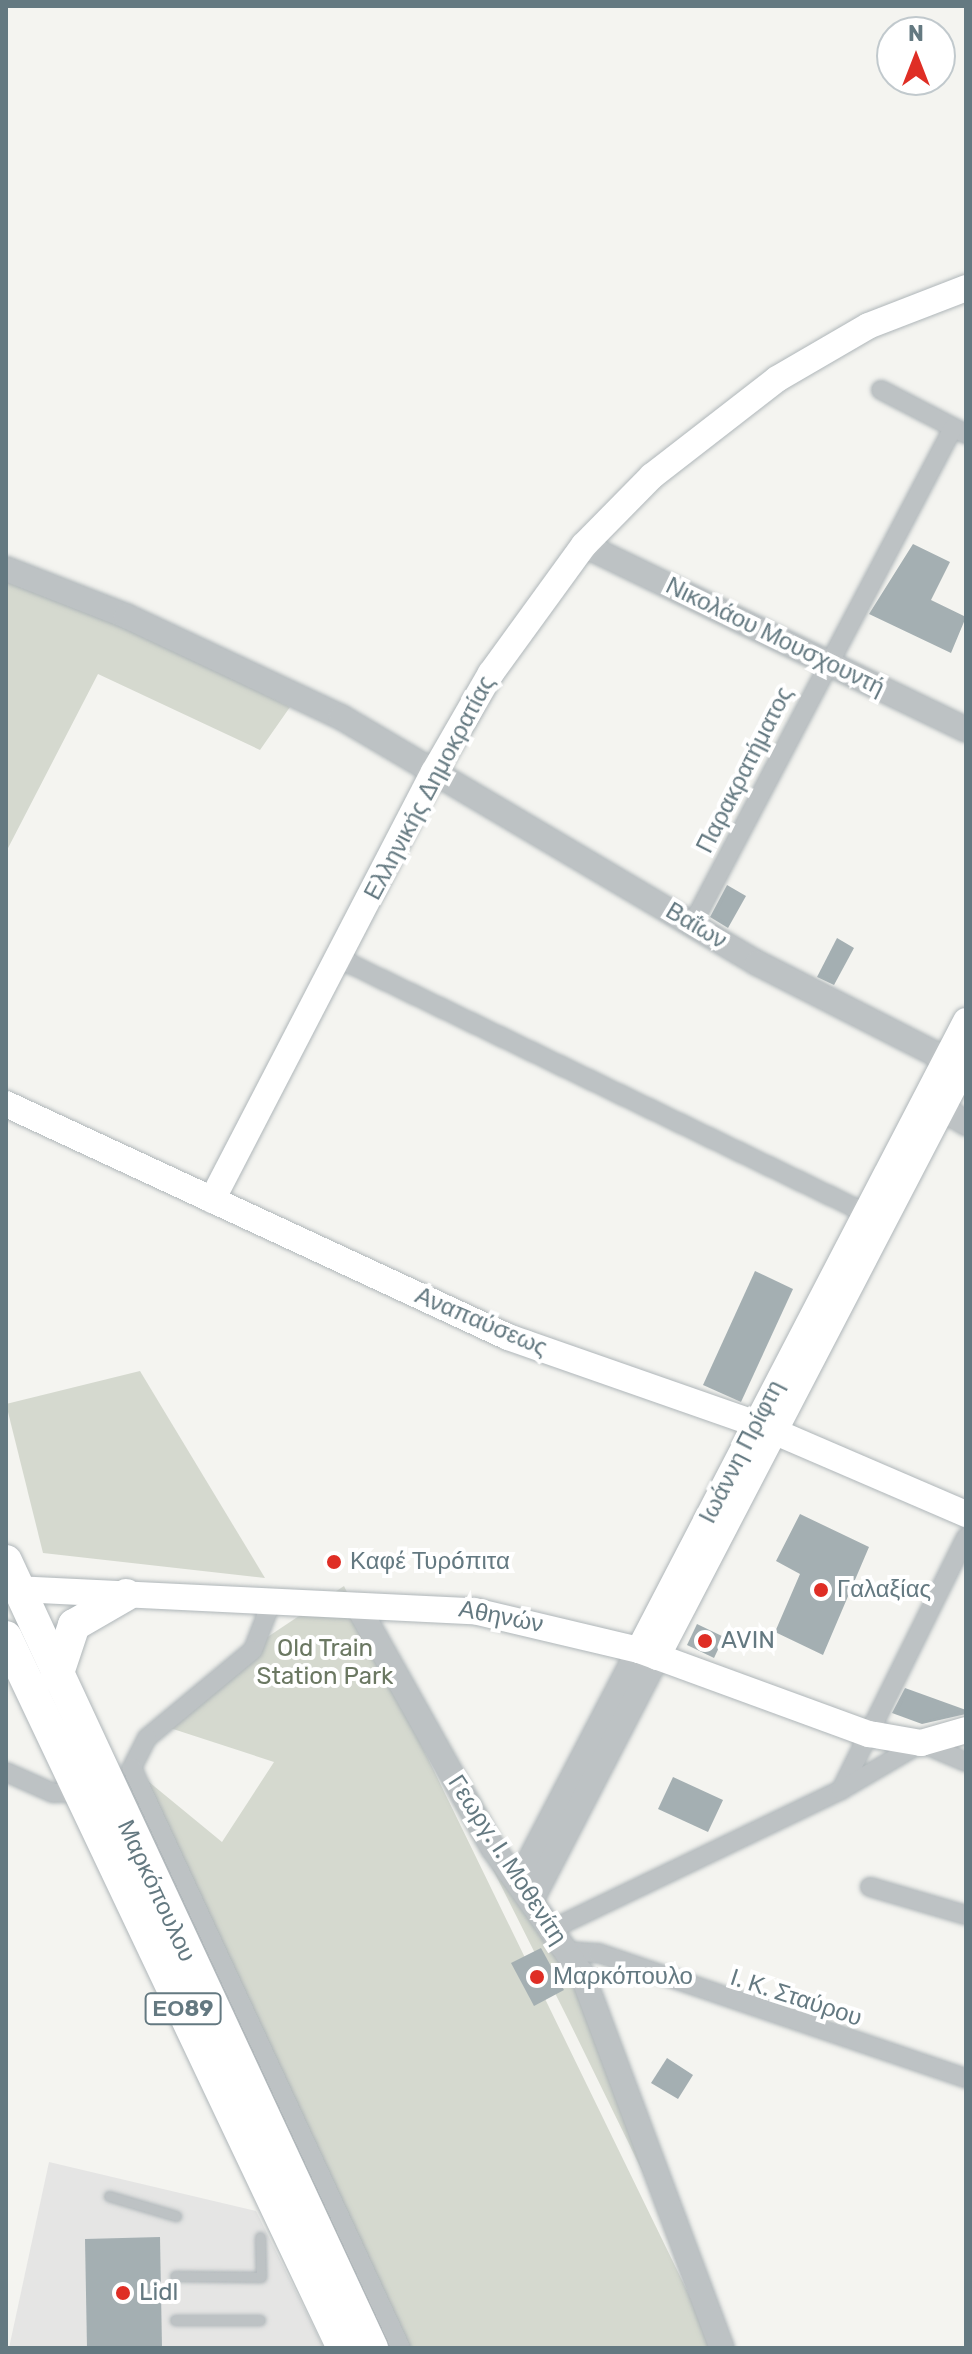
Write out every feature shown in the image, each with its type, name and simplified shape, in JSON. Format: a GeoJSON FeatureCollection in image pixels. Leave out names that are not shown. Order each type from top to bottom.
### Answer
{"type":"FeatureCollection","features":[{"type":"Feature","properties":{"kind":"highway","name":"Μαρκόπουλου"},"geometry":{"type":"LineString","coordinates":[[12,1575],[372,2348]]}},
{"type":"Feature","properties":{"kind":"highway"},"geometry":{"type":"LineString","coordinates":[[57,1676],[74,1625],[126,1595]]}},
{"type":"Feature","properties":{"kind":"highway","name":"Μαρκόπουλου"},"geometry":{"type":"LineString","coordinates":[[6,1637],[14,1661],[76,1792],[343,2348]]}},
{"type":"Feature","properties":{"kind":"main road","name":"Ελληνικής Δημοκρατίας"},"geometry":{"type":"LineString","coordinates":[[212,1200],[434,772],[491,673],[584,545],[652,476],[777,379],[868,326],[966,288]]}},
{"type":"Feature","properties":{"kind":"main road","name":"Ιωάννη Πρίφτη"},"geometry":{"type":"LineString","coordinates":[[648,1654],[934,1103],[959,1063],[966,1021]]}},
{"type":"Feature","properties":{"kind":"main road","name":"Αναπαύσεως"},"geometry":{"type":"LineString","coordinates":[[6,1104],[508,1337],[766,1427],[966,1514]]}},
{"type":"Feature","properties":{"kind":"main road","name":"Ιωάννη Πρίφτη"},"geometry":{"type":"LineString","coordinates":[[766,1427],[829,1326],[875,1217]]}},
{"type":"Feature","properties":{"kind":"main road","name":"Αθηνών"},"geometry":{"type":"LineString","coordinates":[[12,1575],[126,1595],[474,1611],[648,1654],[869,1734],[921,1743],[966,1730]]}},
{"type":"Feature","properties":{"kind":"street"},"geometry":{"type":"LineString","coordinates":[[881,390],[960,431]]}},
{"type":"Feature","properties":{"kind":"street","name":"Παρακρατήματος"},"geometry":{"type":"LineString","coordinates":[[693,923],[828,662],[960,431]]}},
{"type":"Feature","properties":{"kind":"street","name":"Νικολάου Μουσχουντή"},"geometry":{"type":"LineString","coordinates":[[584,545],[966,730]]}},
{"type":"Feature","properties":{"kind":"street","name":"Βαΐων"},"geometry":{"type":"LineString","coordinates":[[6,569],[126,616],[341,717],[693,923],[959,1063]]}},
{"type":"Feature","properties":{"kind":"street"},"geometry":{"type":"LineString","coordinates":[[338,958],[875,1217]]}},
{"type":"Feature","properties":{"kind":"street"},"geometry":{"type":"LineString","coordinates":[[934,1103],[966,1123]]}},
{"type":"Feature","properties":{"kind":"street"},"geometry":{"type":"LineString","coordinates":[[841,1790],[966,1537]]}},
{"type":"Feature","properties":{"kind":"street"},"geometry":{"type":"LineString","coordinates":[[271,1603],[253,1650],[147,1738],[132,1768],[401,2348]]}},
{"type":"Feature","properties":{"kind":"street","name":"Γεωργ. Ι. Μοθενίτη"},"geometry":{"type":"LineString","coordinates":[[357,1605],[524,1892],[582,1974],[722,2348]]}},
{"type":"Feature","properties":{"kind":"street","name":"Ιωάννη Πρίφτη"},"geometry":{"type":"LineString","coordinates":[[524,1892],[648,1654]]}},
{"type":"Feature","properties":{"kind":"street"},"geometry":{"type":"LineString","coordinates":[[552,1929],[841,1790],[921,1743],[966,1762]]}},
{"type":"Feature","properties":{"kind":"street"},"geometry":{"type":"LineString","coordinates":[[6,1772],[53,1793],[76,1792]]}},
{"type":"Feature","properties":{"kind":"street"},"geometry":{"type":"LineString","coordinates":[[870,1887],[966,1915]]}},
{"type":"Feature","properties":{"kind":"street","name":"Ι. Κ. Σταύρου"},"geometry":{"type":"LineString","coordinates":[[567,1951],[598,1953],[966,2078]]}},
{"type":"Feature","properties":{"kind":"lane"},"geometry":{"type":"LineString","coordinates":[[109,2196],[176,2216]]}},
{"type":"Feature","properties":{"kind":"lane"},"geometry":{"type":"LineString","coordinates":[[175,2276],[261,2277],[260,2237]]}},
{"type":"Feature","properties":{"kind":"lane"},"geometry":{"type":"LineString","coordinates":[[175,2320],[260,2320]]}},
{"type":"Feature","properties":{"kind":"shaded area"},"geometry":{"type":"Polygon","coordinates":[[[49,2162],[256,2211],[324,2348],[9,2348],[49,2162]]]}},
{"type":"Feature","properties":{"kind":"green space"},"geometry":{"type":"Polygon","coordinates":[[[6,581],[125,626],[290,707],[260,750],[98,674],[6,852],[6,581]]]}},
{"type":"Feature","properties":{"kind":"green space"},"geometry":{"type":"Polygon","coordinates":[[[140,1371],[265,1578],[43,1553],[6,1404],[140,1371]]]}},
{"type":"Feature","properties":{"kind":"green space","name":"Old Train Station Park"},"geometry":{"type":"Polygon","coordinates":[[[344,1586],[715,2348],[402,2348],[132,1768],[222,1842],[274,1762],[170,1728],[257,1644],[344,1586]]]}},
{"type":"Feature","properties":{"kind":"green space"},"geometry":{"type":"Polygon","coordinates":[[[422,1728],[567,1951],[697,2283],[568,2019],[422,1728]]]}},
{"type":"Feature","properties":{"kind":"building"},"geometry":{"type":"Polygon","coordinates":[[[913,544],[950,562],[931,600],[966,617],[951,653],[869,614],[913,544]]]}},
{"type":"Feature","properties":{"kind":"building"},"geometry":{"type":"Polygon","coordinates":[[[727,885],[746,896],[728,928],[710,917],[727,885]]]}},
{"type":"Feature","properties":{"kind":"building"},"geometry":{"type":"Polygon","coordinates":[[[837,938],[854,948],[834,985],[817,977],[837,938]]]}},
{"type":"Feature","properties":{"kind":"building"},"geometry":{"type":"Polygon","coordinates":[[[755,1271],[793,1289],[741,1402],[703,1385],[755,1271]]]}},
{"type":"Feature","properties":{"kind":"building","name":"Γαλαξίας"},"geometry":{"type":"Polygon","coordinates":[[[800,1514],[869,1547],[823,1655],[775,1632],[800,1574],[776,1561],[800,1514]]]}},
{"type":"Feature","properties":{"kind":"building","name":"AVIN"},"geometry":{"type":"Polygon","coordinates":[[[697,1624],[724,1637],[714,1658],[687,1645],[697,1624]]]}},
{"type":"Feature","properties":{"kind":"building"},"geometry":{"type":"Polygon","coordinates":[[[905,1688],[966,1710],[966,1714],[922,1724],[892,1713],[905,1688]]]}},
{"type":"Feature","properties":{"kind":"building"},"geometry":{"type":"Polygon","coordinates":[[[673,1777],[723,1800],[708,1832],[658,1809],[673,1777]]]}},
{"type":"Feature","properties":{"kind":"building","name":"Μαρκόπουλο"},"geometry":{"type":"Polygon","coordinates":[[[541,1948],[564,1990],[534,2006],[511,1963],[541,1948]]]}},
{"type":"Feature","properties":{"kind":"building"},"geometry":{"type":"Polygon","coordinates":[[[667,2058],[693,2075],[678,2099],[651,2083],[667,2058]]]}},
{"type":"Feature","properties":{"kind":"building","name":"Lidl"},"geometry":{"type":"Polygon","coordinates":[[[160,2237],[162,2348],[87,2348],[85,2239],[160,2237]]]}},
{"type":"Feature","properties":{"kind":"place","name":"Καφέ Τυρóπιτα"},"geometry":{"type":"Point","coordinates":[334,1562]}},
{"type":"Feature","properties":{"kind":"place","name":"Γαλαξίας"},"geometry":{"type":"Point","coordinates":[821,1590]}},
{"type":"Feature","properties":{"kind":"place","name":"AVIN"},"geometry":{"type":"Point","coordinates":[705,1641]}},
{"type":"Feature","properties":{"kind":"place","name":"Μαρκόπουλο"},"geometry":{"type":"Point","coordinates":[537,1977]}},
{"type":"Feature","properties":{"kind":"place","name":"Lidl"},"geometry":{"type":"Point","coordinates":[123,2293]}}]}
